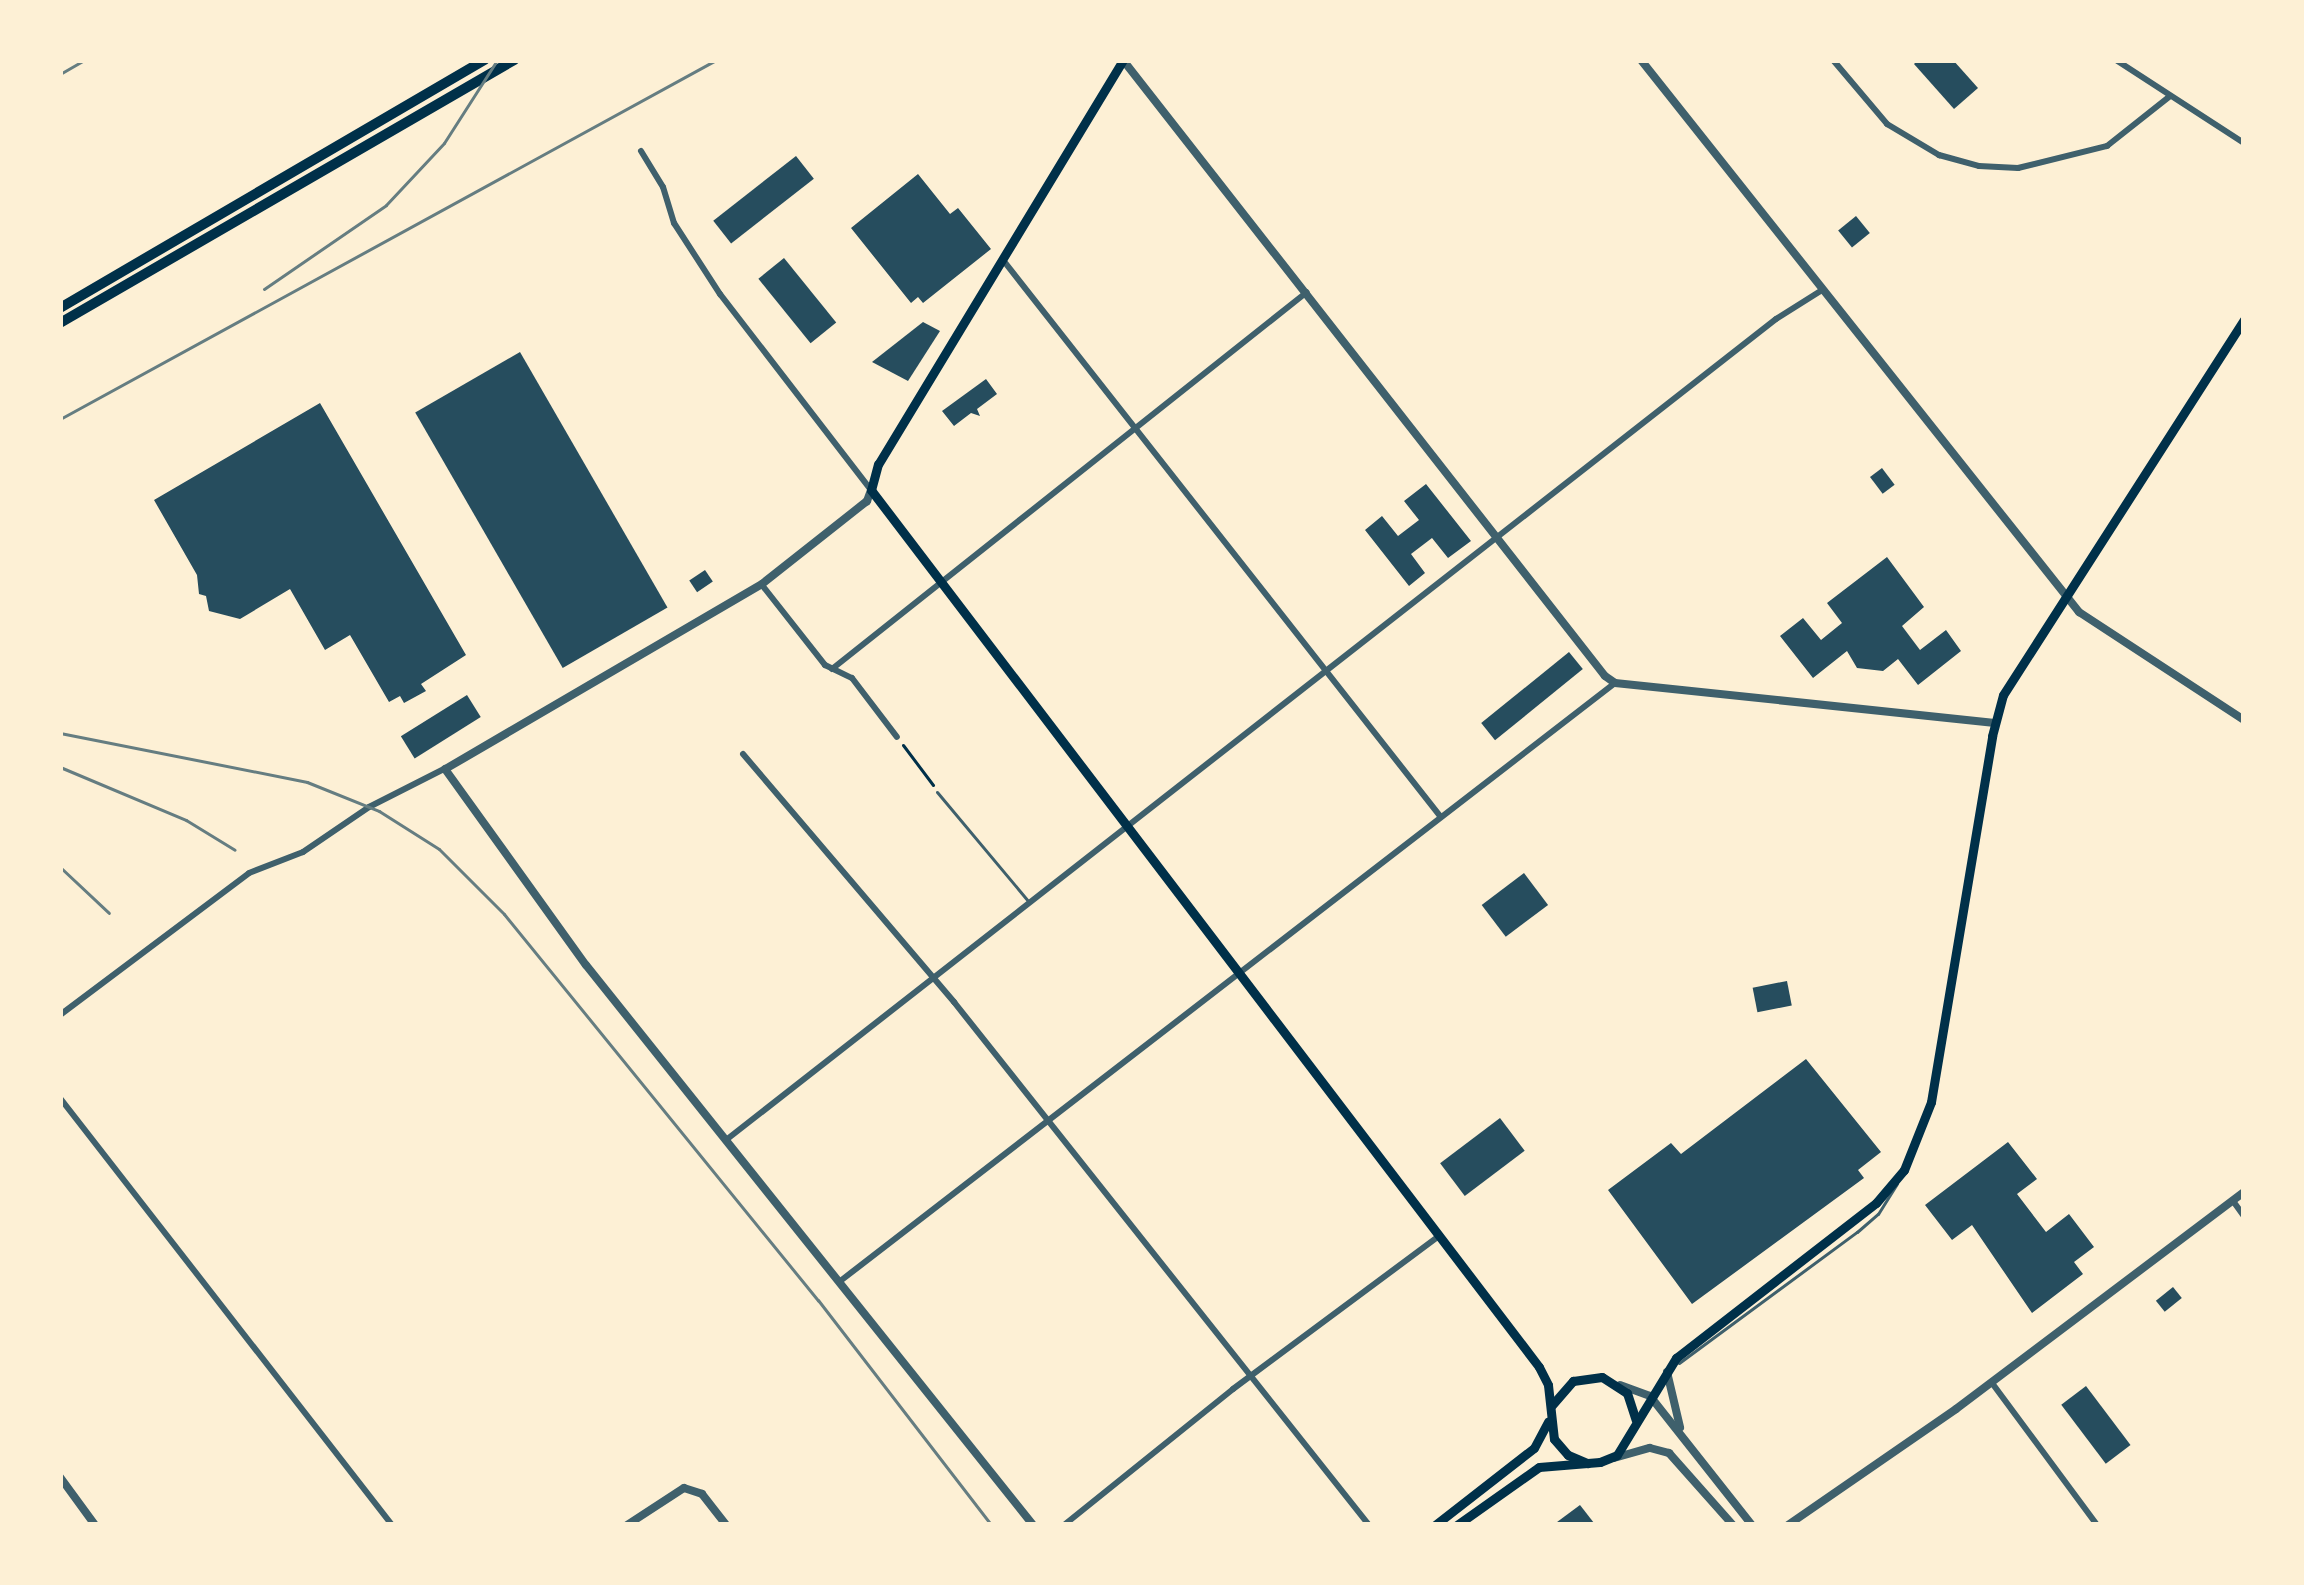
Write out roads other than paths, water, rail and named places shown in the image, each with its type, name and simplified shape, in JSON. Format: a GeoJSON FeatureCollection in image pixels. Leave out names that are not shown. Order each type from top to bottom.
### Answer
{"type":"FeatureCollection","features":[{"type":"Feature","properties":{"kind":"main road"},"geometry":{"type":"LineString","coordinates":[[60,308],[485,60]]}},
{"type":"Feature","properties":{"kind":"main road"},"geometry":{"type":"LineString","coordinates":[[60,323],[514,60]]}},
{"type":"Feature","properties":{"kind":"main road"},"geometry":{"type":"LineString","coordinates":[[1123,60],[878,464],[871,490],[1539,1367],[1549,1385],[1558,1446],[1587,1463]]}},
{"type":"Feature","properties":{"kind":"main road"},"geometry":{"type":"LineString","coordinates":[[1457,1525],[1539,1467],[1612,1458],[1628,1445],[1667,1369],[1876,1203],[1904,1170],[1931,1102],[1994,723],[2011,679],[2244,320]]}},
{"type":"Feature","properties":{"kind":"main road"},"geometry":{"type":"LineString","coordinates":[[1435,1525],[1534,1448],[1557,1395],[1573,1381],[1594,1376],[1616,1384],[1633,1404],[1635,1425]]}},
{"type":"Feature","properties":{"kind":"street"},"geometry":{"type":"LineString","coordinates":[[1123,60],[1615,682]]}},
{"type":"Feature","properties":{"kind":"street"},"geometry":{"type":"LineString","coordinates":[[1641,60],[2079,612],[2244,720]]}},
{"type":"Feature","properties":{"kind":"street"},"geometry":{"type":"LineString","coordinates":[[1833,60],[1887,124],[1954,161],[1978,166],[2018,168],[2107,146],[2170,96]]}},
{"type":"Feature","properties":{"kind":"street"},"geometry":{"type":"LineString","coordinates":[[2116,60],[2244,143]]}},
{"type":"Feature","properties":{"kind":"street"},"geometry":{"type":"LineString","coordinates":[[60,1015],[249,873],[302,852],[369,807],[445,769],[762,584],[867,501],[871,490],[721,294],[674,223],[663,187],[640,151]]}},
{"type":"Feature","properties":{"kind":"street"},"geometry":{"type":"LineString","coordinates":[[1001,257],[1441,818]]}},
{"type":"Feature","properties":{"kind":"street"},"geometry":{"type":"LineString","coordinates":[[726,1140],[1776,319],[1823,290]]}},
{"type":"Feature","properties":{"kind":"street"},"geometry":{"type":"LineString","coordinates":[[832,669],[1307,292]]}},
{"type":"Feature","properties":{"kind":"street"},"geometry":{"type":"LineString","coordinates":[[762,584],[832,669],[852,678],[897,737]]}},
{"type":"Feature","properties":{"kind":"street"},"geometry":{"type":"LineString","coordinates":[[839,1282],[1615,682],[1994,723]]}},
{"type":"Feature","properties":{"kind":"street"},"geometry":{"type":"LineString","coordinates":[[743,754],[934,977],[1369,1525]]}},
{"type":"Feature","properties":{"kind":"street"},"geometry":{"type":"LineString","coordinates":[[445,769],[586,965],[1033,1525]]}},
{"type":"Feature","properties":{"kind":"street"},"geometry":{"type":"LineString","coordinates":[[60,1098],[392,1525]]}},
{"type":"Feature","properties":{"kind":"street"},"geometry":{"type":"LineString","coordinates":[[1788,1525],[1992,1383],[2244,1192]]}},
{"type":"Feature","properties":{"kind":"street"},"geometry":{"type":"LineString","coordinates":[[2233,1201],[2244,1216]]}},
{"type":"Feature","properties":{"kind":"street"},"geometry":{"type":"LineString","coordinates":[[1064,1525],[1440,1235]]}},
{"type":"Feature","properties":{"kind":"street"},"geometry":{"type":"LineString","coordinates":[[1667,1369],[1685,1439]]}},
{"type":"Feature","properties":{"kind":"street"},"geometry":{"type":"LineString","coordinates":[[1992,1383],[2097,1525]]}},
{"type":"Feature","properties":{"kind":"street"},"geometry":{"type":"LineString","coordinates":[[1616,1384],[1650,1396],[1752,1525]]}},
{"type":"Feature","properties":{"kind":"street"},"geometry":{"type":"LineString","coordinates":[[1612,1458],[1650,1448],[1669,1453],[1733,1525]]}},
{"type":"Feature","properties":{"kind":"street"},"geometry":{"type":"LineString","coordinates":[[60,1478],[95,1525]]}},
{"type":"Feature","properties":{"kind":"street"},"geometry":{"type":"LineString","coordinates":[[626,1525],[684,1488],[702,1494],[726,1525]]}},
{"type":"Feature","properties":{"kind":"lane"},"geometry":{"type":"LineString","coordinates":[[937,792],[1030,903]]}},
{"type":"Feature","properties":{"kind":"railway"},"geometry":{"type":"LineString","coordinates":[[60,74],[84,60]]}},
{"type":"Feature","properties":{"kind":"railway"},"geometry":{"type":"LineString","coordinates":[[264,289],[386,205],[444,143],[497,60]]}},
{"type":"Feature","properties":{"kind":"railway"},"geometry":{"type":"LineString","coordinates":[[60,419],[716,60]]}},
{"type":"Feature","properties":{"kind":"railway"},"geometry":{"type":"LineString","coordinates":[[60,733],[307,782],[379,811],[439,849],[504,914],[818,1300],[991,1525]]}},
{"type":"Feature","properties":{"kind":"railway"},"geometry":{"type":"LineString","coordinates":[[60,767],[186,820],[235,850]]}},
{"type":"Feature","properties":{"kind":"railway"},"geometry":{"type":"LineString","coordinates":[[60,867],[109,913]]}}]}
